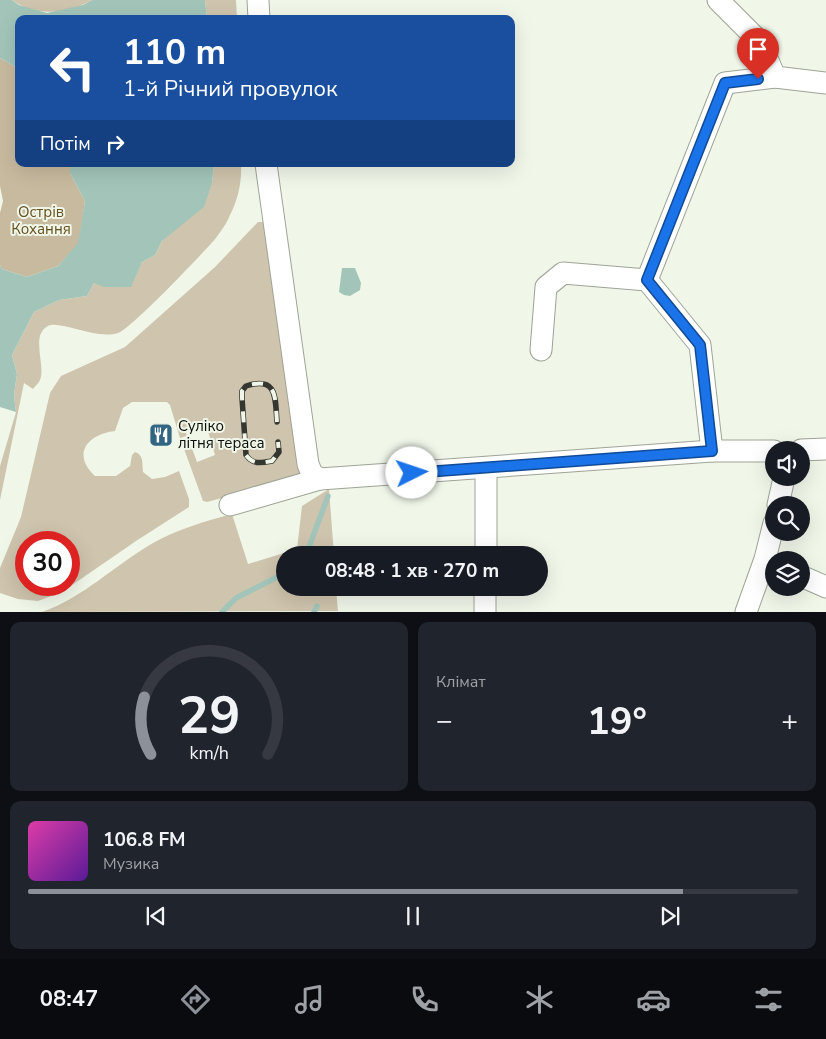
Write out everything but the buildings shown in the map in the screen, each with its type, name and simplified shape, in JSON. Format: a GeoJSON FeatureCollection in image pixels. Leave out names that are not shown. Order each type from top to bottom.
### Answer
{"type":"FeatureCollection","features":[{"type":"Feature","properties":{"kind":"street"},"geometry":{"type":"LineString","coordinates":[[258,0],[259,15]]}},
{"type":"Feature","properties":{"kind":"street"},"geometry":{"type":"LineString","coordinates":[[718,0],[760,42],[775,76]]}},
{"type":"Feature","properties":{"kind":"street"},"geometry":{"type":"LineString","coordinates":[[647,280],[725,83],[775,76],[826,83]]}},
{"type":"Feature","properties":{"kind":"street"},"geometry":{"type":"LineString","coordinates":[[266,167],[308,464],[312,474],[320,479]]}},
{"type":"Feature","properties":{"kind":"street"},"geometry":{"type":"LineString","coordinates":[[541,350],[546,287],[564,273],[647,280],[700,345],[712,451]]}},
{"type":"Feature","properties":{"kind":"street"},"geometry":{"type":"LineString","coordinates":[[810,450],[826,449]]}},
{"type":"Feature","properties":{"kind":"street"},"geometry":{"type":"LineString","coordinates":[[230,505],[320,479],[712,451],[765,451]]}},
{"type":"Feature","properties":{"kind":"street"},"geometry":{"type":"LineString","coordinates":[[486,468],[486,546]]}},
{"type":"Feature","properties":{"kind":"street"},"geometry":{"type":"LineString","coordinates":[[746,612],[765,572]]}},
{"type":"Feature","properties":{"kind":"street"},"geometry":{"type":"LineString","coordinates":[[810,580],[826,587]]}},
{"type":"Feature","properties":{"kind":"street"},"geometry":{"type":"LineString","coordinates":[[485,596],[485,612]]}},
{"type":"Feature","properties":{"kind":"shaded area"},"geometry":{"type":"Polygon","coordinates":[[[12,0],[92,0],[73,8],[52,12],[31,9],[12,0]]]}},
{"type":"Feature","properties":{"kind":"shaded area"},"geometry":{"type":"Polygon","coordinates":[[[205,0],[236,0],[237,15],[207,15],[205,0]]]}},
{"type":"Feature","properties":{"kind":"shaded area"},"geometry":{"type":"Polygon","coordinates":[[[214,167],[241,167],[240,184],[233,209],[226,224],[216,238],[125,329],[118,333],[99,334],[54,325],[48,326],[43,330],[39,343],[40,380],[33,389],[24,383],[0,500],[0,466],[16,412],[14,395],[17,374],[12,355],[34,312],[59,300],[87,296],[94,283],[130,287],[142,262],[155,255],[162,241],[182,223],[212,183],[214,167]]]}},
{"type":"Feature","properties":{"kind":"shaded area"},"geometry":{"type":"Polygon","coordinates":[[[258,222],[263,222],[271,232],[306,475],[207,502],[203,501],[183,446],[190,443],[197,462],[215,455],[205,421],[185,428],[187,436],[180,438],[170,405],[167,402],[132,402],[123,408],[115,431],[97,436],[86,446],[84,460],[88,468],[95,476],[116,476],[130,466],[132,455],[135,452],[138,453],[141,457],[143,472],[152,479],[165,477],[179,471],[189,499],[189,507],[80,580],[80,531],[15,531],[21,517],[50,393],[61,376],[125,347],[215,267],[258,222]]]}},
{"type":"Feature","properties":{"kind":"shaded area"},"geometry":{"type":"Polygon","coordinates":[[[329,489],[333,546],[297,546],[302,506],[329,489]]]}},
{"type":"Feature","properties":{"kind":"shaded area"},"geometry":{"type":"Polygon","coordinates":[[[232,514],[248,564],[276,555],[276,596],[337,596],[338,611],[42,612],[75,596],[80,596],[80,593],[153,543],[192,526],[232,514]]]}},
{"type":"Feature","properties":{"kind":"shaded area"},"geometry":{"type":"Polygon","coordinates":[[[15,532],[15,596],[51,596],[38,601],[18,599],[0,593],[0,568],[15,532]]]}},
{"type":"Feature","properties":{"kind":"green space","name":"Острів Кохання"},"geometry":{"type":"Polygon","coordinates":[[[0,58],[15,67],[15,167],[70,167],[70,173],[85,201],[79,243],[58,266],[27,277],[2,269],[0,265],[0,213],[3,201],[0,186],[0,58]]]}},
{"type":"Feature","properties":{"kind":"water"},"geometry":{"type":"Polygon","coordinates":[[[0,0],[12,0],[19,5],[47,13],[83,5],[92,0],[205,0],[207,15],[15,15],[15,67],[0,58],[0,0]]]}},
{"type":"Feature","properties":{"kind":"water"},"geometry":{"type":"Polygon","coordinates":[[[70,167],[214,167],[212,183],[204,207],[162,241],[155,255],[142,262],[131,287],[104,287],[94,283],[87,296],[59,300],[34,312],[12,355],[17,374],[14,395],[16,412],[0,466],[0,265],[2,269],[27,277],[58,266],[78,243],[85,201],[70,173],[70,167]]]}},
{"type":"Feature","properties":{"kind":"water"},"geometry":{"type":"Polygon","coordinates":[[[342,268],[355,268],[361,283],[360,290],[350,296],[339,292],[342,268]]]}},
{"type":"Feature","properties":{"kind":"pier"},"geometry":{"type":"Polygon","coordinates":[[[0,407],[16,412],[0,466],[0,407]]]}},
{"type":"Feature","properties":{"kind":"waterway"},"geometry":{"type":"LineString","coordinates":[[309,546],[328,496]]}},
{"type":"Feature","properties":{"kind":"waterway"},"geometry":{"type":"LineString","coordinates":[[222,612],[236,598],[276,578]]}},
{"type":"Feature","properties":{"kind":"waterway"},"geometry":{"type":"LineString","coordinates":[[314,612],[317,606]]}},
{"type":"Feature","properties":{"kind":"railway"},"geometry":{"type":"LineString","coordinates":[[277,422],[273,391],[264,384],[246,386],[242,391],[246,455],[254,462],[272,461],[279,452],[278,442]]}},
{"type":"Feature","properties":{"kind":"place","name":"Суліко літня тераса"},"geometry":{"type":"Point","coordinates":[161,435]}},
{"type":"Feature","properties":{"kind":"route"},"geometry":{"type":"LineString","coordinates":[[412,473],[712,451],[700,345],[647,280],[725,83],[758,79]]}}]}
